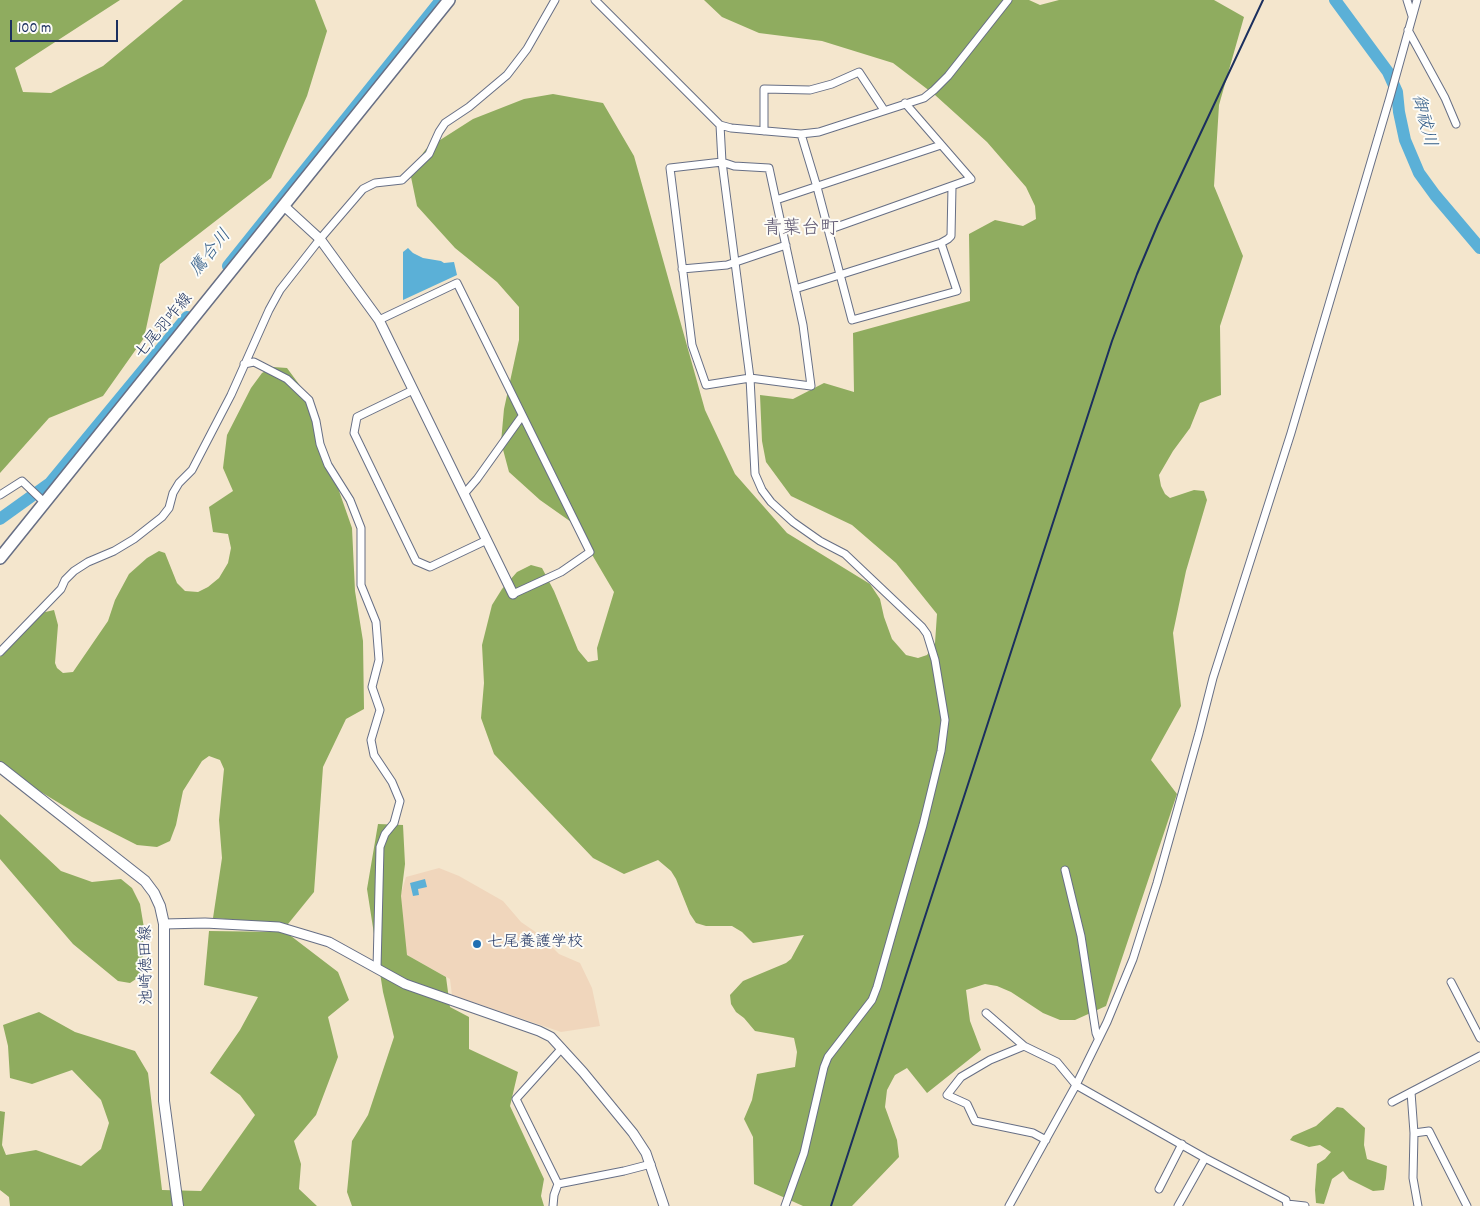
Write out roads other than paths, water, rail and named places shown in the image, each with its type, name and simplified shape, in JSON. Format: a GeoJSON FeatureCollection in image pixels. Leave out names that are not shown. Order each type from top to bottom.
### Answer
{"type":"FeatureCollection","features":[{"type":"Feature","properties":{"kind":"main road","name":"七尾羽咋線"},"geometry":{"type":"LineString","coordinates":[[0,558],[450,0]]}},
{"type":"Feature","properties":{"kind":"main road","name":"池崎徳田線"},"geometry":{"type":"LineString","coordinates":[[0,767],[145,881],[154,893],[160,906],[164,924],[164,1101],[178,1206]]}},
{"type":"Feature","properties":{"kind":"street"},"geometry":{"type":"LineString","coordinates":[[0,652],[61,589],[65,580],[74,571],[134,539],[162,517],[169,508],[173,493],[179,483],[192,470],[280,290],[320,239],[365,187],[375,183],[402,180],[429,154],[439,132],[445,124],[469,107],[507,75],[527,49],[555,0]]}},
{"type":"Feature","properties":{"kind":"street"},"geometry":{"type":"LineString","coordinates":[[595,0],[720,125],[730,128],[801,134],[819,132],[905,102],[924,98],[934,90],[1008,0]]}},
{"type":"Feature","properties":{"kind":"street"},"geometry":{"type":"LineString","coordinates":[[1407,0],[1412,16]]}},
{"type":"Feature","properties":{"kind":"street"},"geometry":{"type":"LineString","coordinates":[[1009,1206],[1076,1085],[1107,1022],[1133,958],[1200,733],[1213,678],[1291,433],[1417,0]]}},
{"type":"Feature","properties":{"kind":"street"},"geometry":{"type":"LineString","coordinates":[[1408,30],[1445,98],[1456,124]]}},
{"type":"Feature","properties":{"kind":"street"},"geometry":{"type":"LineString","coordinates":[[764,131],[764,89],[810,90],[832,84],[859,72],[884,110]]}},
{"type":"Feature","properties":{"kind":"street"},"geometry":{"type":"LineString","coordinates":[[828,230],[971,179],[905,102]]}},
{"type":"Feature","properties":{"kind":"street"},"geometry":{"type":"LineString","coordinates":[[720,125],[722,162],[750,378],[755,474],[762,490],[793,522],[820,541],[845,554],[927,634],[935,660],[945,720],[941,751],[923,825],[878,987],[872,1000],[828,1057],[804,1153],[785,1206]]}},
{"type":"Feature","properties":{"kind":"street"},"geometry":{"type":"LineString","coordinates":[[801,134],[852,320],[957,291],[941,243]]}},
{"type":"Feature","properties":{"kind":"street"},"geometry":{"type":"LineString","coordinates":[[776,200],[941,145]]}},
{"type":"Feature","properties":{"kind":"street"},"geometry":{"type":"LineString","coordinates":[[722,162],[734,166],[769,168],[776,200],[803,326],[811,386],[750,378],[706,385],[692,344],[670,168],[722,162]]}},
{"type":"Feature","properties":{"kind":"street"},"geometry":{"type":"LineString","coordinates":[[795,289],[941,243],[951,236],[952,187]]}},
{"type":"Feature","properties":{"kind":"street"},"geometry":{"type":"LineString","coordinates":[[284,206],[320,239],[378,320],[513,594],[561,572],[590,552],[457,283],[378,320]]}},
{"type":"Feature","properties":{"kind":"street"},"geometry":{"type":"LineString","coordinates":[[682,269],[735,263],[786,245]]}},
{"type":"Feature","properties":{"kind":"street"},"geometry":{"type":"LineString","coordinates":[[244,364],[254,362],[281,375],[309,400],[328,465],[350,500],[361,528],[361,585],[376,622],[379,660],[372,687],[380,710],[371,740],[374,755],[392,782],[400,801],[394,823],[385,834],[380,848],[377,968]]}},
{"type":"Feature","properties":{"kind":"street"},"geometry":{"type":"LineString","coordinates":[[413,390],[356,417],[354,433],[416,561],[430,567],[487,540]]}},
{"type":"Feature","properties":{"kind":"street"},"geometry":{"type":"LineString","coordinates":[[464,494],[522,416]]}},
{"type":"Feature","properties":{"kind":"street"},"geometry":{"type":"LineString","coordinates":[[0,495],[22,481],[44,502]]}},
{"type":"Feature","properties":{"kind":"street"},"geometry":{"type":"LineString","coordinates":[[1065,870],[1081,936],[1098,1038]]}},
{"type":"Feature","properties":{"kind":"street"},"geometry":{"type":"LineString","coordinates":[[164,924],[205,923],[279,927],[329,942],[405,984],[551,1037],[633,1133],[651,1164],[664,1206]]}},
{"type":"Feature","properties":{"kind":"street"},"geometry":{"type":"LineString","coordinates":[[1451,982],[1480,1038]]}},
{"type":"Feature","properties":{"kind":"street"},"geometry":{"type":"LineString","coordinates":[[986,1013],[1024,1046],[1057,1062],[1076,1085],[1205,1158],[1286,1200],[1287,1205],[1305,1206]]}},
{"type":"Feature","properties":{"kind":"street"},"geometry":{"type":"LineString","coordinates":[[1024,1046],[990,1060],[961,1077],[947,1095],[967,1104],[974,1121],[1033,1133],[1046,1140]]}},
{"type":"Feature","properties":{"kind":"street"},"geometry":{"type":"LineString","coordinates":[[553,1206],[558,1184],[516,1099],[562,1048]]}},
{"type":"Feature","properties":{"kind":"street"},"geometry":{"type":"LineString","coordinates":[[1392,1102],[1480,1056]]}},
{"type":"Feature","properties":{"kind":"street"},"geometry":{"type":"LineString","coordinates":[[1412,1092],[1414,1133],[1413,1178],[1418,1206]]}},
{"type":"Feature","properties":{"kind":"street"},"geometry":{"type":"LineString","coordinates":[[1414,1133],[1429,1131],[1467,1206]]}},
{"type":"Feature","properties":{"kind":"street"},"geometry":{"type":"LineString","coordinates":[[1159,1189],[1182,1144]]}},
{"type":"Feature","properties":{"kind":"street"},"geometry":{"type":"LineString","coordinates":[[1178,1206],[1205,1158]]}},
{"type":"Feature","properties":{"kind":"street"},"geometry":{"type":"LineString","coordinates":[[558,1184],[651,1164]]}},
{"type":"Feature","properties":{"kind":"water"},"geometry":{"type":"Polygon","coordinates":[[[408,248],[423,258],[444,263],[454,262],[457,275],[403,300],[403,252],[408,248]]]}},
{"type":"Feature","properties":{"kind":"water"},"geometry":{"type":"Polygon","coordinates":[[[425,879],[427,887],[418,889],[419,895],[413,896],[410,883],[425,879]]]}},
{"type":"Feature","properties":{"kind":"waterway","name":"鷹合川"},"geometry":{"type":"LineString","coordinates":[[228,266],[441,0]]}},
{"type":"Feature","properties":{"kind":"waterway","name":"御祓川"},"geometry":{"type":"LineString","coordinates":[[1335,0],[1388,72],[1397,92],[1405,140],[1419,173],[1480,248]]}},
{"type":"Feature","properties":{"kind":"waterway","name":"鷹合川"},"geometry":{"type":"LineString","coordinates":[[0,519],[50,483],[187,317]]}},
{"type":"Feature","properties":{"kind":"railway"},"geometry":{"type":"LineString","coordinates":[[831,1206],[1112,341],[1158,224],[1263,0]]}},
{"type":"Feature","properties":{"kind":"place","name":"七尾養護学校"},"geometry":{"type":"Point","coordinates":[477,944]}},
{"type":"Feature","properties":{"kind":"district","name":"青葉台町"},"geometry":{"type":"Point","coordinates":[801,230]}}]}
